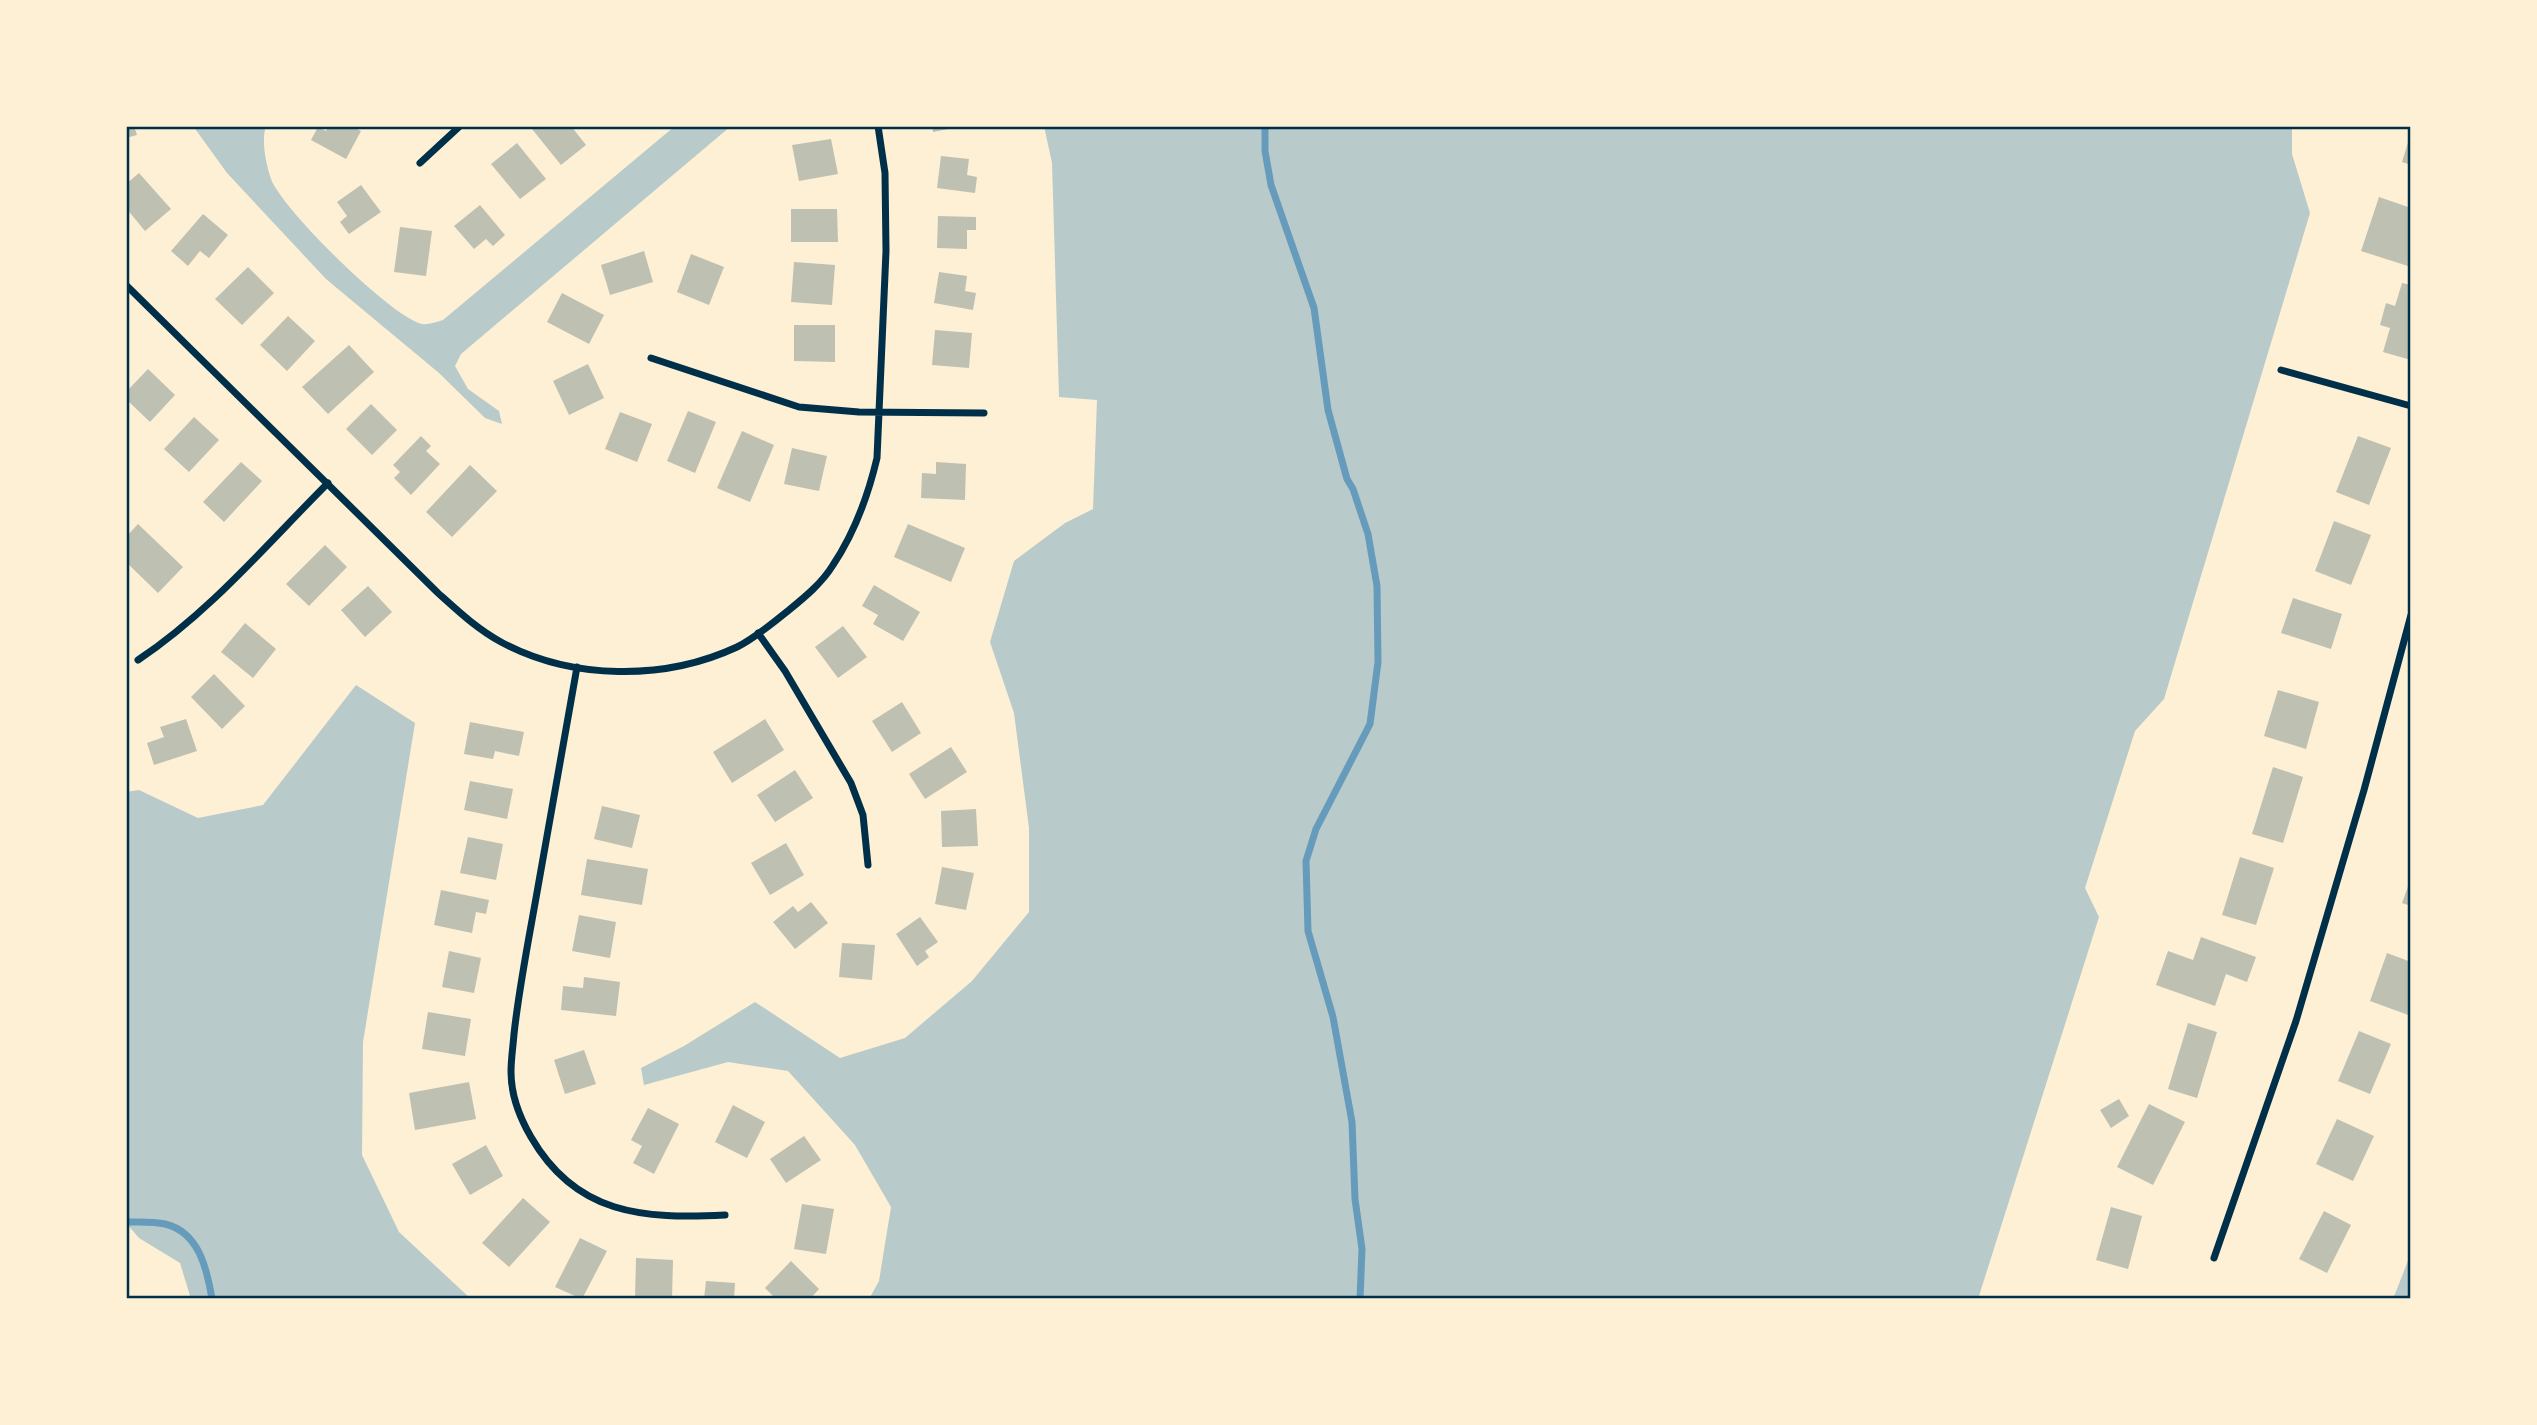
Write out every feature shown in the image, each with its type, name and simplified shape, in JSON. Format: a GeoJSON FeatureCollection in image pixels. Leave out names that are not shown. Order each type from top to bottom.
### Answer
{"type":"FeatureCollection","features":[{"type":"Feature","properties":{"kind":"street"},"geometry":{"type":"LineString","coordinates":[[420,163],[460,126]]}},
{"type":"Feature","properties":{"kind":"street"},"geometry":{"type":"LineString","coordinates":[[126,285],[438,593],[474,624],[501,642],[527,654],[577,667],[616,671],[659,670],[701,661],[738,646],[758,633],[806,596],[832,568],[854,529],[870,487],[879,413],[886,251],[884,173],[878,126]]}},
{"type":"Feature","properties":{"kind":"street"},"geometry":{"type":"LineString","coordinates":[[651,358],[799,407],[879,413],[984,413]]}},
{"type":"Feature","properties":{"kind":"street"},"geometry":{"type":"LineString","coordinates":[[2281,370],[2411,406]]}},
{"type":"Feature","properties":{"kind":"street"},"geometry":{"type":"LineString","coordinates":[[138,660],[174,636],[205,608],[328,483]]}},
{"type":"Feature","properties":{"kind":"street"},"geometry":{"type":"LineString","coordinates":[[2214,1258],[2296,1021],[2364,790],[2411,615]]}},
{"type":"Feature","properties":{"kind":"street"},"geometry":{"type":"LineString","coordinates":[[758,633],[785,671],[851,783],[863,815],[867,865]]}},
{"type":"Feature","properties":{"kind":"street"},"geometry":{"type":"LineString","coordinates":[[577,667],[519,991],[511,1072],[516,1102],[526,1128],[542,1156],[567,1181],[597,1201],[627,1212],[675,1218],[725,1215]]}},
{"type":"Feature","properties":{"kind":"shaded area"},"geometry":{"type":"Polygon","coordinates":[[[193,126],[266,126],[266,160],[271,179],[279,194],[315,236],[363,283],[407,317],[424,324],[443,320],[675,126],[731,126],[461,354],[455,366],[468,389],[499,411],[502,424],[485,418],[439,373],[326,279],[227,173],[193,126]]]}},
{"type":"Feature","properties":{"kind":"shaded area"},"geometry":{"type":"Polygon","coordinates":[[[1044,126],[2292,126],[2292,154],[2310,213],[2164,699],[2135,731],[2085,888],[2099,917],[1978,1299],[869,1299],[879,1281],[891,1207],[855,1145],[788,1071],[728,1062],[644,1085],[641,1068],[684,1046],[755,1002],[840,1058],[905,1038],[972,981],[1029,912],[1029,828],[1014,713],[990,642],[1014,561],[1065,523],[1093,509],[1097,400],[1059,397],[1052,163],[1044,126]]]}},
{"type":"Feature","properties":{"kind":"shaded area"},"geometry":{"type":"Polygon","coordinates":[[[356,685],[415,723],[363,1042],[362,1155],[399,1232],[471,1299],[191,1299],[180,1263],[139,1238],[126,1223],[126,792],[139,790],[198,818],[263,805],[356,685]]]}},
{"type":"Feature","properties":{"kind":"shaded area"},"geometry":{"type":"Polygon","coordinates":[[[2411,1253],[2411,1299],[2392,1299],[2395,1294],[2411,1253]]]}},
{"type":"Feature","properties":{"kind":"building"},"geometry":{"type":"Polygon","coordinates":[[[126,126],[134,126],[137,135],[126,138],[126,126]]]}},
{"type":"Feature","properties":{"kind":"building"},"geometry":{"type":"Polygon","coordinates":[[[329,126],[352,126],[361,131],[346,159],[311,140],[318,127],[326,131],[329,126]]]}},
{"type":"Feature","properties":{"kind":"building"},"geometry":{"type":"Polygon","coordinates":[[[536,126],[571,126],[586,145],[561,165],[532,129],[536,126]]]}},
{"type":"Feature","properties":{"kind":"building"},"geometry":{"type":"Polygon","coordinates":[[[932,126],[959,126],[959,127],[933,132],[932,126]]]}},
{"type":"Feature","properties":{"kind":"building"},"geometry":{"type":"Polygon","coordinates":[[[2411,136],[2411,165],[2402,162],[2411,136]]]}},
{"type":"Feature","properties":{"kind":"building"},"geometry":{"type":"Polygon","coordinates":[[[831,139],[838,174],[799,181],[792,145],[831,139]]]}},
{"type":"Feature","properties":{"kind":"building"},"geometry":{"type":"Polygon","coordinates":[[[517,143],[546,179],[520,199],[491,164],[517,143]]]}},
{"type":"Feature","properties":{"kind":"building"},"geometry":{"type":"Polygon","coordinates":[[[941,156],[969,159],[967,175],[977,177],[975,193],[937,188],[941,156]]]}},
{"type":"Feature","properties":{"kind":"building"},"geometry":{"type":"Polygon","coordinates":[[[139,173],[171,209],[145,231],[126,208],[126,184],[139,173]]]}},
{"type":"Feature","properties":{"kind":"building"},"geometry":{"type":"Polygon","coordinates":[[[361,185],[381,212],[349,234],[340,222],[347,216],[337,202],[361,185]]]}},
{"type":"Feature","properties":{"kind":"building"},"geometry":{"type":"Polygon","coordinates":[[[2379,197],[2411,208],[2411,267],[2361,251],[2379,197]]]}},
{"type":"Feature","properties":{"kind":"building"},"geometry":{"type":"Polygon","coordinates":[[[480,205],[505,235],[493,246],[486,239],[474,249],[454,226],[480,205]]]}},
{"type":"Feature","properties":{"kind":"building"},"geometry":{"type":"Polygon","coordinates":[[[791,209],[837,209],[838,242],[791,242],[791,209]]]}},
{"type":"Feature","properties":{"kind":"building"},"geometry":{"type":"Polygon","coordinates":[[[203,214],[228,235],[209,258],[200,251],[188,266],[171,251],[203,214]]]}},
{"type":"Feature","properties":{"kind":"building"},"geometry":{"type":"Polygon","coordinates":[[[938,216],[976,217],[976,230],[967,230],[967,249],[937,248],[938,216]]]}},
{"type":"Feature","properties":{"kind":"building"},"geometry":{"type":"Polygon","coordinates":[[[400,227],[432,231],[426,276],[394,272],[400,227]]]}},
{"type":"Feature","properties":{"kind":"building"},"geometry":{"type":"Polygon","coordinates":[[[644,251],[653,282],[610,295],[601,265],[644,251]]]}},
{"type":"Feature","properties":{"kind":"building"},"geometry":{"type":"Polygon","coordinates":[[[691,254],[724,267],[709,305],[677,292],[691,254]]]}},
{"type":"Feature","properties":{"kind":"building"},"geometry":{"type":"Polygon","coordinates":[[[794,262],[835,265],[832,305],[791,302],[794,262]]]}},
{"type":"Feature","properties":{"kind":"building"},"geometry":{"type":"Polygon","coordinates":[[[248,267],[274,293],[242,325],[215,299],[248,267]]]}},
{"type":"Feature","properties":{"kind":"building"},"geometry":{"type":"Polygon","coordinates":[[[939,272],[967,276],[965,291],[976,293],[973,310],[934,303],[939,272]]]}},
{"type":"Feature","properties":{"kind":"building"},"geometry":{"type":"Polygon","coordinates":[[[2402,283],[2411,285],[2411,360],[2383,352],[2390,328],[2380,325],[2386,303],[2395,306],[2402,283]]]}},
{"type":"Feature","properties":{"kind":"building"},"geometry":{"type":"Polygon","coordinates":[[[562,293],[604,315],[589,344],[547,322],[562,293]]]}},
{"type":"Feature","properties":{"kind":"building"},"geometry":{"type":"Polygon","coordinates":[[[288,316],[315,341],[287,371],[260,345],[288,316]]]}},
{"type":"Feature","properties":{"kind":"building"},"geometry":{"type":"Polygon","coordinates":[[[794,325],[835,325],[835,362],[794,361],[794,325]]]}},
{"type":"Feature","properties":{"kind":"building"},"geometry":{"type":"Polygon","coordinates":[[[935,330],[972,333],[969,368],[932,365],[935,330]]]}},
{"type":"Feature","properties":{"kind":"building"},"geometry":{"type":"Polygon","coordinates":[[[349,345],[374,372],[328,414],[302,387],[349,345]]]}},
{"type":"Feature","properties":{"kind":"building"},"geometry":{"type":"Polygon","coordinates":[[[588,364],[604,398],[569,415],[553,381],[588,364]]]}},
{"type":"Feature","properties":{"kind":"building"},"geometry":{"type":"Polygon","coordinates":[[[148,369],[175,395],[150,422],[126,399],[126,392],[148,369]]]}},
{"type":"Feature","properties":{"kind":"building"},"geometry":{"type":"Polygon","coordinates":[[[371,404],[397,430],[372,455],[346,429],[371,404]]]}},
{"type":"Feature","properties":{"kind":"building"},"geometry":{"type":"Polygon","coordinates":[[[688,411],[716,422],[695,473],[667,461],[688,411]]]}},
{"type":"Feature","properties":{"kind":"building"},"geometry":{"type":"Polygon","coordinates":[[[620,412],[652,424],[637,462],[605,449],[620,412]]]}},
{"type":"Feature","properties":{"kind":"building"},"geometry":{"type":"Polygon","coordinates":[[[194,417],[219,440],[189,472],[164,449],[194,417]]]}},
{"type":"Feature","properties":{"kind":"building"},"geometry":{"type":"Polygon","coordinates":[[[742,431],[774,445],[750,502],[717,488],[742,431]]]}},
{"type":"Feature","properties":{"kind":"building"},"geometry":{"type":"Polygon","coordinates":[[[421,436],[431,446],[426,451],[440,464],[411,495],[394,478],[400,472],[393,465],[421,436]]]}},
{"type":"Feature","properties":{"kind":"building"},"geometry":{"type":"Polygon","coordinates":[[[2358,436],[2391,448],[2369,505],[2336,492],[2358,436]]]}},
{"type":"Feature","properties":{"kind":"building"},"geometry":{"type":"Polygon","coordinates":[[[792,448],[827,456],[819,491],[784,484],[792,448]]]}},
{"type":"Feature","properties":{"kind":"building"},"geometry":{"type":"Polygon","coordinates":[[[241,462],[262,481],[224,522],[203,502],[241,462]]]}},
{"type":"Feature","properties":{"kind":"building"},"geometry":{"type":"Polygon","coordinates":[[[936,462],[966,464],[965,500],[921,498],[922,473],[936,474],[936,462]]]}},
{"type":"Feature","properties":{"kind":"building"},"geometry":{"type":"Polygon","coordinates":[[[470,465],[497,491],[452,537],[426,512],[470,465]]]}},
{"type":"Feature","properties":{"kind":"building"},"geometry":{"type":"Polygon","coordinates":[[[2334,521],[2371,535],[2351,585],[2315,571],[2334,521]]]}},
{"type":"Feature","properties":{"kind":"building"},"geometry":{"type":"Polygon","coordinates":[[[138,524],[183,567],[158,593],[126,562],[126,537],[138,524]]]}},
{"type":"Feature","properties":{"kind":"building"},"geometry":{"type":"Polygon","coordinates":[[[908,524],[965,548],[951,582],[894,557],[908,524]]]}},
{"type":"Feature","properties":{"kind":"building"},"geometry":{"type":"Polygon","coordinates":[[[325,545],[347,567],[309,606],[286,584],[325,545]]]}},
{"type":"Feature","properties":{"kind":"building"},"geometry":{"type":"Polygon","coordinates":[[[874,585],[920,612],[903,641],[873,624],[878,615],[862,606],[874,585]]]}},
{"type":"Feature","properties":{"kind":"building"},"geometry":{"type":"Polygon","coordinates":[[[368,586],[392,612],[365,637],[341,610],[368,586]]]}},
{"type":"Feature","properties":{"kind":"building"},"geometry":{"type":"Polygon","coordinates":[[[2293,598],[2342,614],[2331,649],[2281,633],[2293,598]]]}},
{"type":"Feature","properties":{"kind":"building"},"geometry":{"type":"Polygon","coordinates":[[[245,623],[276,649],[253,678],[221,652],[245,623]]]}},
{"type":"Feature","properties":{"kind":"building"},"geometry":{"type":"Polygon","coordinates":[[[843,626],[867,657],[838,678],[815,647],[843,626]]]}},
{"type":"Feature","properties":{"kind":"building"},"geometry":{"type":"Polygon","coordinates":[[[214,674],[245,706],[222,729],[191,697],[214,674]]]}},
{"type":"Feature","properties":{"kind":"building"},"geometry":{"type":"Polygon","coordinates":[[[2278,690],[2319,702],[2306,749],[2264,736],[2278,690]]]}},
{"type":"Feature","properties":{"kind":"building"},"geometry":{"type":"Polygon","coordinates":[[[902,702],[921,733],[892,752],[872,721],[902,702]]]}},
{"type":"Feature","properties":{"kind":"building"},"geometry":{"type":"Polygon","coordinates":[[[186,719],[197,751],[154,765],[147,743],[164,737],[160,727],[186,719]]]}},
{"type":"Feature","properties":{"kind":"building"},"geometry":{"type":"Polygon","coordinates":[[[765,719],[784,750],[732,783],[713,752],[765,719]]]}},
{"type":"Feature","properties":{"kind":"building"},"geometry":{"type":"Polygon","coordinates":[[[470,722],[524,732],[519,756],[495,751],[493,759],[464,754],[470,722]]]}},
{"type":"Feature","properties":{"kind":"building"},"geometry":{"type":"Polygon","coordinates":[[[951,747],[967,772],[925,799],[909,774],[951,747]]]}},
{"type":"Feature","properties":{"kind":"building"},"geometry":{"type":"Polygon","coordinates":[[[2273,767],[2303,777],[2283,843],[2252,834],[2273,767]]]}},
{"type":"Feature","properties":{"kind":"building"},"geometry":{"type":"Polygon","coordinates":[[[795,770],[813,798],[775,822],[757,795],[795,770]]]}},
{"type":"Feature","properties":{"kind":"building"},"geometry":{"type":"Polygon","coordinates":[[[470,781],[513,789],[507,819],[464,810],[470,781]]]}},
{"type":"Feature","properties":{"kind":"building"},"geometry":{"type":"Polygon","coordinates":[[[602,806],[640,815],[632,848],[594,839],[602,806]]]}},
{"type":"Feature","properties":{"kind":"building"},"geometry":{"type":"Polygon","coordinates":[[[976,809],[978,846],[942,847],[941,811],[976,809]]]}},
{"type":"Feature","properties":{"kind":"building"},"geometry":{"type":"Polygon","coordinates":[[[468,837],[503,844],[496,880],[460,873],[468,837]]]}},
{"type":"Feature","properties":{"kind":"building"},"geometry":{"type":"Polygon","coordinates":[[[786,843],[804,875],[770,895],[751,863],[786,843]]]}},
{"type":"Feature","properties":{"kind":"building"},"geometry":{"type":"Polygon","coordinates":[[[2240,857],[2274,868],[2256,925],[2222,915],[2240,857]]]}},
{"type":"Feature","properties":{"kind":"building"},"geometry":{"type":"Polygon","coordinates":[[[587,859],[648,869],[642,905],[581,895],[587,859]]]}},
{"type":"Feature","properties":{"kind":"building"},"geometry":{"type":"Polygon","coordinates":[[[942,867],[974,873],[966,910],[935,904],[942,867]]]}},
{"type":"Feature","properties":{"kind":"building"},"geometry":{"type":"Polygon","coordinates":[[[2411,878],[2411,906],[2402,903],[2411,878]]]}},
{"type":"Feature","properties":{"kind":"building"},"geometry":{"type":"Polygon","coordinates":[[[441,890],[489,900],[486,914],[476,912],[472,933],[434,925],[441,890]]]}},
{"type":"Feature","properties":{"kind":"building"},"geometry":{"type":"Polygon","coordinates":[[[811,902],[828,923],[795,949],[773,922],[793,906],[798,912],[811,902]]]}},
{"type":"Feature","properties":{"kind":"building"},"geometry":{"type":"Polygon","coordinates":[[[579,915],[616,922],[610,958],[572,951],[579,915]]]}},
{"type":"Feature","properties":{"kind":"building"},"geometry":{"type":"Polygon","coordinates":[[[920,917],[938,942],[925,951],[929,957],[917,966],[896,934],[920,917]]]}},
{"type":"Feature","properties":{"kind":"building"},"geometry":{"type":"Polygon","coordinates":[[[2201,937],[2256,957],[2247,982],[2226,974],[2215,1006],[2156,985],[2168,951],[2193,960],[2201,937]]]}},
{"type":"Feature","properties":{"kind":"building"},"geometry":{"type":"Polygon","coordinates":[[[842,943],[875,945],[872,980],[839,977],[842,943]]]}},
{"type":"Feature","properties":{"kind":"building"},"geometry":{"type":"Polygon","coordinates":[[[449,951],[481,958],[474,993],[442,987],[449,951]]]}},
{"type":"Feature","properties":{"kind":"building"},"geometry":{"type":"Polygon","coordinates":[[[2387,953],[2411,962],[2411,1016],[2370,1001],[2387,953]]]}},
{"type":"Feature","properties":{"kind":"building"},"geometry":{"type":"Polygon","coordinates":[[[584,977],[620,982],[616,1016],[561,1010],[563,986],[583,988],[584,977]]]}},
{"type":"Feature","properties":{"kind":"building"},"geometry":{"type":"Polygon","coordinates":[[[428,1012],[471,1019],[465,1056],[422,1049],[428,1012]]]}},
{"type":"Feature","properties":{"kind":"building"},"geometry":{"type":"Polygon","coordinates":[[[2188,1023],[2217,1032],[2197,1098],[2168,1089],[2188,1023]]]}},
{"type":"Feature","properties":{"kind":"building"},"geometry":{"type":"Polygon","coordinates":[[[2359,1031],[2391,1044],[2370,1094],[2338,1081],[2359,1031]]]}},
{"type":"Feature","properties":{"kind":"building"},"geometry":{"type":"Polygon","coordinates":[[[584,1050],[596,1084],[565,1094],[554,1060],[584,1050]]]}},
{"type":"Feature","properties":{"kind":"building"},"geometry":{"type":"Polygon","coordinates":[[[469,1082],[476,1119],[415,1130],[409,1093],[469,1082]]]}},
{"type":"Feature","properties":{"kind":"building"},"geometry":{"type":"Polygon","coordinates":[[[2119,1099],[2129,1116],[2111,1128],[2100,1110],[2119,1099]]]}},
{"type":"Feature","properties":{"kind":"building"},"geometry":{"type":"Polygon","coordinates":[[[2149,1104],[2185,1122],[2153,1185],[2117,1167],[2149,1104]]]}},
{"type":"Feature","properties":{"kind":"building"},"geometry":{"type":"Polygon","coordinates":[[[733,1105],[765,1122],[747,1158],[715,1142],[733,1105]]]}},
{"type":"Feature","properties":{"kind":"building"},"geometry":{"type":"Polygon","coordinates":[[[648,1108],[679,1124],[654,1174],[633,1163],[642,1146],[631,1140],[648,1108]]]}},
{"type":"Feature","properties":{"kind":"building"},"geometry":{"type":"Polygon","coordinates":[[[2337,1119],[2374,1136],[2353,1181],[2316,1164],[2337,1119]]]}},
{"type":"Feature","properties":{"kind":"building"},"geometry":{"type":"Polygon","coordinates":[[[804,1136],[821,1160],[786,1183],[770,1159],[804,1136]]]}},
{"type":"Feature","properties":{"kind":"building"},"geometry":{"type":"Polygon","coordinates":[[[486,1145],[503,1176],[470,1195],[452,1164],[486,1145]]]}},
{"type":"Feature","properties":{"kind":"building"},"geometry":{"type":"Polygon","coordinates":[[[523,1198],[550,1222],[509,1267],[482,1243],[523,1198]]]}},
{"type":"Feature","properties":{"kind":"building"},"geometry":{"type":"Polygon","coordinates":[[[802,1204],[834,1209],[826,1254],[794,1249],[802,1204]]]}},
{"type":"Feature","properties":{"kind":"building"},"geometry":{"type":"Polygon","coordinates":[[[2111,1207],[2142,1216],[2128,1269],[2096,1260],[2111,1207]]]}},
{"type":"Feature","properties":{"kind":"building"},"geometry":{"type":"Polygon","coordinates":[[[2324,1211],[2351,1225],[2327,1273],[2299,1259],[2324,1211]]]}},
{"type":"Feature","properties":{"kind":"building"},"geometry":{"type":"Polygon","coordinates":[[[580,1238],[607,1251],[582,1299],[555,1287],[580,1238]]]}},
{"type":"Feature","properties":{"kind":"building"},"geometry":{"type":"Polygon","coordinates":[[[636,1258],[673,1260],[672,1299],[635,1299],[636,1258]]]}},
{"type":"Feature","properties":{"kind":"building"},"geometry":{"type":"Polygon","coordinates":[[[791,1261],[819,1289],[810,1299],[776,1299],[765,1288],[791,1261]]]}},
{"type":"Feature","properties":{"kind":"building"},"geometry":{"type":"Polygon","coordinates":[[[706,1281],[735,1283],[734,1299],[704,1299],[706,1281]]]}},
{"type":"Feature","properties":{"kind":"waterway"},"geometry":{"type":"LineString","coordinates":[[1265,126],[1265,151],[1271,185],[1314,308],[1328,410],[1347,479],[1368,534],[1377,586],[1378,662],[1370,724],[1316,829],[1306,861],[1308,931],[1333,1017],[1352,1122],[1355,1199],[1362,1249],[1360,1299]]}},
{"type":"Feature","properties":{"kind":"waterway"},"geometry":{"type":"LineString","coordinates":[[126,1222],[165,1224],[186,1235],[204,1264],[212,1299]]}}]}
